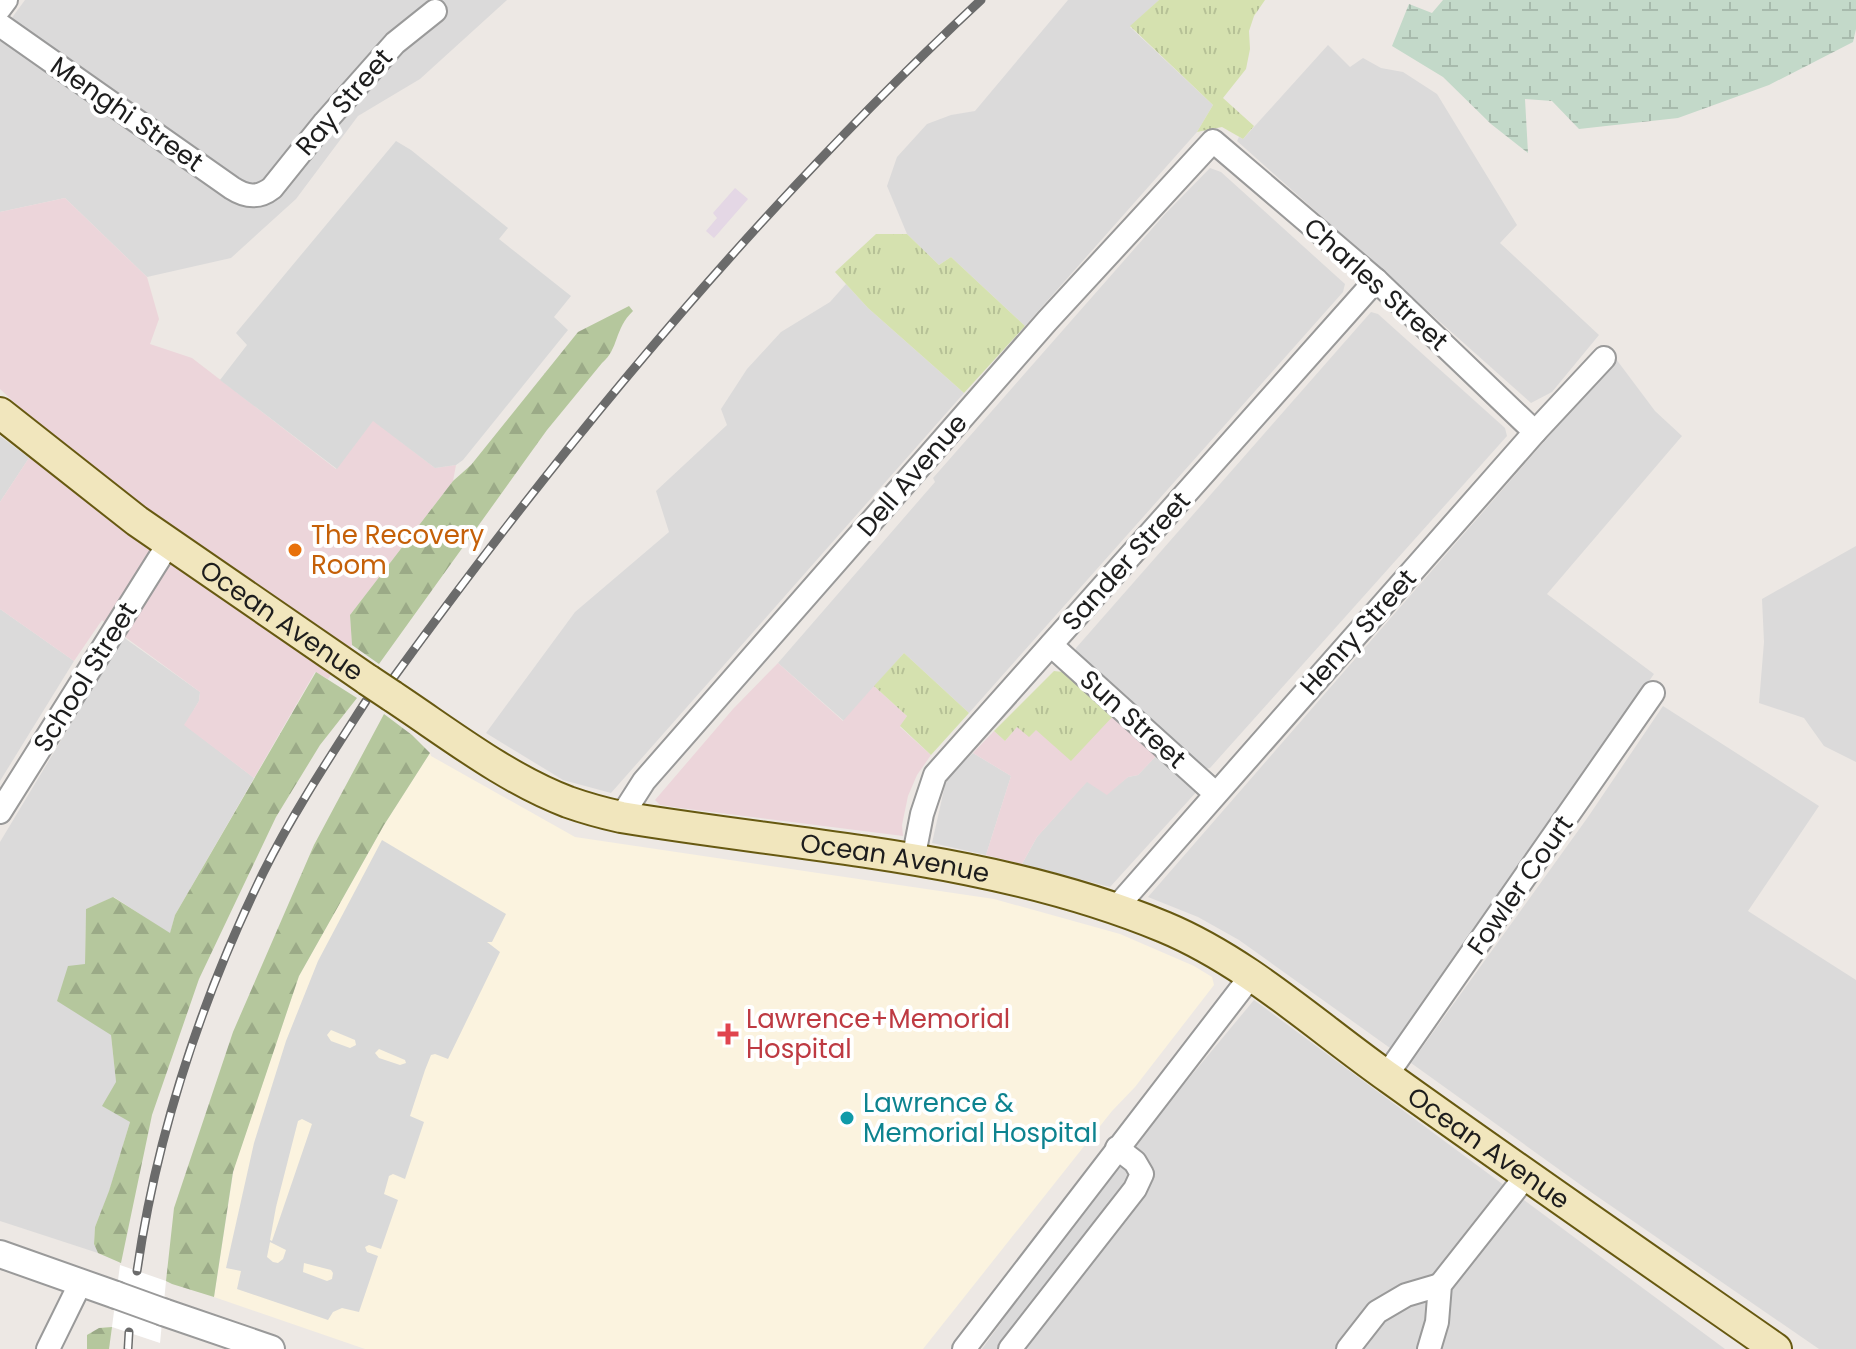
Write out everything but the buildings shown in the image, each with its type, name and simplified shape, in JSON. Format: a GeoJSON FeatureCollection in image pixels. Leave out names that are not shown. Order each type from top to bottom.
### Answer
{"type":"FeatureCollection","features":[{"type":"Feature","properties":{"kind":"main road","name":"Ocean Avenue"},"geometry":{"type":"LineString","coordinates":[[0,413],[104,496],[380,688],[530,784],[567,801],[621,817],[913,860],[1011,878],[1115,909],[1202,945],[1251,976],[1526,1176],[1776,1349]]}},
{"type":"Feature","properties":{"kind":"street"},"geometry":{"type":"LineString","coordinates":[[0,8],[6,0]]}},
{"type":"Feature","properties":{"kind":"street","name":"Ray Street"},"geometry":{"type":"LineString","coordinates":[[256,196],[272,188],[395,43],[435,11]]}},
{"type":"Feature","properties":{"kind":"street","name":"Menghi Street"},"geometry":{"type":"LineString","coordinates":[[0,25],[232,188],[248,196],[256,196]]}},
{"type":"Feature","properties":{"kind":"street","name":"Charles Street"},"geometry":{"type":"LineString","coordinates":[[1213,141],[1376,280],[1535,432]]}},
{"type":"Feature","properties":{"kind":"street","name":"Dell Avenue"},"geometry":{"type":"LineString","coordinates":[[621,817],[632,797],[655,769],[1047,321],[1213,141]]}},
{"type":"Feature","properties":{"kind":"street","name":"Sander Street"},"geometry":{"type":"LineString","coordinates":[[913,860],[922,814],[935,775],[1376,280]]}},
{"type":"Feature","properties":{"kind":"street","name":"Henry Street"},"geometry":{"type":"LineString","coordinates":[[1115,909],[1535,432],[1604,358]]}},
{"type":"Feature","properties":{"kind":"street","name":"School Street"},"geometry":{"type":"LineString","coordinates":[[0,812],[169,543]]}},
{"type":"Feature","properties":{"kind":"street","name":"Sun Street"},"geometry":{"type":"LineString","coordinates":[[1051,645],[1215,793]]}},
{"type":"Feature","properties":{"kind":"street","name":"Fowler Court"},"geometry":{"type":"LineString","coordinates":[[1386,1076],[1653,693]]}},
{"type":"Feature","properties":{"kind":"street"},"geometry":{"type":"LineString","coordinates":[[964,1349],[1251,976]]}},
{"type":"Feature","properties":{"kind":"street"},"geometry":{"type":"LineString","coordinates":[[1010,1349],[1135,1189],[1142,1174],[1135,1162],[1117,1148]]}},
{"type":"Feature","properties":{"kind":"street"},"geometry":{"type":"LineString","coordinates":[[1429,1349],[1437,1322],[1440,1285],[1526,1176]]}},
{"type":"Feature","properties":{"kind":"street"},"geometry":{"type":"LineString","coordinates":[[0,1254],[271,1349]]}},
{"type":"Feature","properties":{"kind":"street"},"geometry":{"type":"LineString","coordinates":[[48,1349],[81,1282]]}},
{"type":"Feature","properties":{"kind":"street"},"geometry":{"type":"LineString","coordinates":[[1348,1349],[1377,1312],[1406,1295],[1440,1285]]}},
{"type":"Feature","properties":{"kind":"shaded area"},"geometry":{"type":"Polygon","coordinates":[[[25,0],[507,0],[420,79],[358,116],[296,199],[231,258],[147,277],[65,198],[0,212],[0,34],[25,0]]]}},
{"type":"Feature","properties":{"kind":"shaded area"},"geometry":{"type":"Polygon","coordinates":[[[1068,0],[1159,0],[1130,27],[1213,105],[1197,132],[1025,326],[951,257],[939,265],[907,234],[887,186],[897,157],[927,124],[951,115],[975,111],[1068,0]]]}},
{"type":"Feature","properties":{"kind":"shaded area"},"geometry":{"type":"Polygon","coordinates":[[[1328,45],[1350,67],[1363,58],[1381,68],[1403,72],[1437,94],[1517,225],[1500,243],[1599,335],[1552,392],[1531,403],[1237,141],[1239,137],[1243,139],[1328,45]]]}},
{"type":"Feature","properties":{"kind":"shaded area"},"geometry":{"type":"Polygon","coordinates":[[[396,141],[508,228],[499,239],[571,296],[554,317],[568,330],[456,465],[435,468],[373,421],[337,469],[220,380],[247,345],[236,333],[396,141]]]}},
{"type":"Feature","properties":{"kind":"shaded area"},"geometry":{"type":"Polygon","coordinates":[[[1210,168],[1221,172],[1345,284],[1343,292],[969,713],[904,653],[844,721],[778,663],[935,482],[933,478],[1165,214],[1210,168]]]}},
{"type":"Feature","properties":{"kind":"shaded area"},"geometry":{"type":"Polygon","coordinates":[[[735,188],[748,199],[714,238],[706,231],[717,218],[713,213],[735,188]]]}},
{"type":"Feature","properties":{"kind":"shaded area"},"geometry":{"type":"Polygon","coordinates":[[[65,198],[147,277],[159,319],[150,344],[192,358],[336,469],[373,420],[435,468],[456,465],[453,481],[350,615],[352,645],[328,679],[315,672],[254,778],[184,725],[199,701],[200,692],[102,620],[74,661],[0,609],[0,502],[46,432],[0,389],[0,212],[65,198]]]}},
{"type":"Feature","properties":{"kind":"shaded area"},"geometry":{"type":"Polygon","coordinates":[[[846,284],[868,308],[964,393],[611,793],[563,780],[486,733],[575,612],[669,532],[656,491],[727,425],[721,409],[747,369],[781,332],[830,302],[846,284]]]}},
{"type":"Feature","properties":{"kind":"shaded area"},"geometry":{"type":"Polygon","coordinates":[[[1371,312],[1378,314],[1505,428],[1507,436],[1210,768],[1205,769],[1074,657],[1076,648],[1371,312]]]}},
{"type":"Feature","properties":{"kind":"shaded area"},"geometry":{"type":"Polygon","coordinates":[[[1616,359],[1655,411],[1682,436],[1547,594],[1654,674],[1390,1048],[1239,940],[1198,917],[1148,897],[1616,359]]]}},
{"type":"Feature","properties":{"kind":"shaded area"},"geometry":{"type":"Polygon","coordinates":[[[0,436],[29,458],[0,502],[0,436]]]}},
{"type":"Feature","properties":{"kind":"shaded area"},"geometry":{"type":"Polygon","coordinates":[[[1856,546],[1856,762],[1824,746],[1804,718],[1759,703],[1764,642],[1762,599],[1856,546]]]}},
{"type":"Feature","properties":{"kind":"shaded area"},"geometry":{"type":"Polygon","coordinates":[[[0,609],[74,661],[0,781],[0,609]]]}},
{"type":"Feature","properties":{"kind":"shaded area"},"geometry":{"type":"Polygon","coordinates":[[[123,637],[200,692],[199,701],[185,725],[254,778],[175,915],[170,934],[114,897],[86,909],[85,964],[111,1035],[116,1082],[130,1122],[95,1227],[94,1244],[98,1253],[0,1221],[0,842],[123,637]]]}},
{"type":"Feature","properties":{"kind":"shaded area"},"geometry":{"type":"Polygon","coordinates":[[[778,663],[843,721],[874,686],[907,716],[900,727],[931,755],[917,775],[908,796],[903,836],[680,808],[660,805],[655,800],[733,709],[778,663]]]}},
{"type":"Feature","properties":{"kind":"shaded area"},"geometry":{"type":"Polygon","coordinates":[[[1663,706],[1819,806],[1748,911],[1856,980],[1856,1349],[1819,1349],[1585,1188],[1411,1063],[1588,817],[1663,706]]]}},
{"type":"Feature","properties":{"kind":"shaded area"},"geometry":{"type":"Polygon","coordinates":[[[1115,714],[1159,753],[1138,775],[1128,777],[1107,795],[1087,782],[1037,837],[1022,864],[986,855],[1011,776],[973,753],[994,731],[1005,741],[1017,727],[1036,729],[1115,714]]]}},
{"type":"Feature","properties":{"kind":"shaded area","name":"Lawrence+Memorial Hospital"},"geometry":{"type":"Polygon","coordinates":[[[430,753],[575,837],[994,899],[1120,934],[1194,966],[1212,977],[1214,985],[923,1349],[365,1349],[214,1297],[234,1168],[299,976],[384,825],[430,753]]]}},
{"type":"Feature","properties":{"kind":"shaded area"},"geometry":{"type":"Polygon","coordinates":[[[973,753],[1011,776],[986,855],[932,843],[945,785],[951,773],[973,753]]]}},
{"type":"Feature","properties":{"kind":"shaded area"},"geometry":{"type":"Polygon","coordinates":[[[1159,753],[1199,789],[1110,887],[1022,864],[1037,837],[1087,781],[1107,794],[1128,777],[1138,775],[1159,753]]]}},
{"type":"Feature","properties":{"kind":"shaded area"},"geometry":{"type":"Polygon","coordinates":[[[382,840],[506,914],[492,942],[487,942],[500,952],[448,1059],[431,1055],[425,1070],[410,1116],[424,1122],[405,1179],[393,1174],[389,1176],[384,1194],[398,1200],[381,1249],[369,1245],[365,1247],[367,1252],[378,1256],[359,1312],[342,1308],[333,1312],[328,1320],[237,1289],[241,1271],[226,1268],[254,1143],[286,1041],[318,961],[382,840]],[[331,1030],[327,1035],[331,1041],[350,1048],[356,1045],[355,1040],[331,1030]],[[379,1049],[375,1053],[379,1058],[400,1065],[406,1063],[379,1049]],[[302,1119],[298,1121],[276,1207],[272,1241],[312,1124],[302,1119]],[[270,1242],[267,1257],[273,1262],[283,1259],[286,1250],[270,1242]],[[304,1263],[303,1272],[327,1281],[332,1279],[331,1270],[304,1263]]]}},
{"type":"Feature","properties":{"kind":"shaded area"},"geometry":{"type":"Polygon","coordinates":[[[1254,1000],[1725,1349],[982,1349],[1101,1184],[1254,1000]]]}},
{"type":"Feature","properties":{"kind":"green space"},"geometry":{"type":"Polygon","coordinates":[[[1159,0],[1265,0],[1254,16],[1249,31],[1250,49],[1246,69],[1223,98],[1254,126],[1243,139],[1222,127],[1197,132],[1213,105],[1130,26],[1159,0]]]}},
{"type":"Feature","properties":{"kind":"green space"},"geometry":{"type":"Polygon","coordinates":[[[1443,0],[1856,0],[1856,29],[1853,42],[1769,85],[1678,118],[1579,129],[1552,101],[1525,99],[1528,153],[1491,124],[1443,77],[1392,46],[1409,4],[1432,13],[1443,0]]]}},
{"type":"Feature","properties":{"kind":"green space"},"geometry":{"type":"Polygon","coordinates":[[[876,234],[907,234],[939,265],[951,257],[1025,326],[964,393],[868,308],[835,272],[876,234]]]}},
{"type":"Feature","properties":{"kind":"green space"},"geometry":{"type":"Polygon","coordinates":[[[629,306],[633,311],[611,352],[547,430],[379,664],[352,645],[350,615],[453,481],[471,465],[578,332],[629,306]]]}},
{"type":"Feature","properties":{"kind":"green space"},"geometry":{"type":"Polygon","coordinates":[[[904,653],[969,713],[931,755],[900,726],[907,716],[874,686],[904,653]]]}},
{"type":"Feature","properties":{"kind":"green space"},"geometry":{"type":"Polygon","coordinates":[[[1054,671],[1063,672],[1115,714],[1071,761],[1036,730],[1029,737],[1017,727],[1005,741],[994,731],[1054,671]]]}},
{"type":"Feature","properties":{"kind":"green space"},"geometry":{"type":"Polygon","coordinates":[[[316,672],[357,698],[320,745],[276,817],[199,979],[152,1115],[121,1263],[98,1253],[94,1244],[95,1227],[130,1122],[102,1106],[116,1082],[111,1035],[57,1001],[68,966],[85,964],[86,909],[113,897],[170,933],[175,915],[316,672]]]}},
{"type":"Feature","properties":{"kind":"green space"},"geometry":{"type":"Polygon","coordinates":[[[384,714],[430,753],[384,825],[299,976],[233,1172],[214,1297],[172,1284],[166,1281],[174,1208],[233,1032],[314,845],[384,714]]]}},
{"type":"Feature","properties":{"kind":"green space"},"geometry":{"type":"Polygon","coordinates":[[[112,1327],[109,1349],[87,1349],[87,1335],[99,1328],[112,1327]]]}},
{"type":"Feature","properties":{"kind":"pier"},"geometry":{"type":"Polygon","coordinates":[[[120,1265],[166,1281],[160,1343],[112,1327],[120,1265]]]}},
{"type":"Feature","properties":{"kind":"railway"},"geometry":{"type":"LineString","coordinates":[[394,677],[529,498],[671,324],[822,157],[981,0]]}},
{"type":"Feature","properties":{"kind":"railway"},"geometry":{"type":"LineString","coordinates":[[137,1271],[170,1117],[220,969],[263,873],[312,786],[366,701]]}},
{"type":"Feature","properties":{"kind":"railway"},"geometry":{"type":"LineString","coordinates":[[128,1349],[129,1332]]}},
{"type":"Feature","properties":{"kind":"place","name":"The Recovery Room"},"geometry":{"type":"Point","coordinates":[295,550]}},
{"type":"Feature","properties":{"kind":"place","name":"Lawrence+Memorial Hospital"},"geometry":{"type":"Point","coordinates":[728,1034]}},
{"type":"Feature","properties":{"kind":"place","name":"Lawrence & Memorial Hospital"},"geometry":{"type":"Point","coordinates":[847,1118]}}]}
